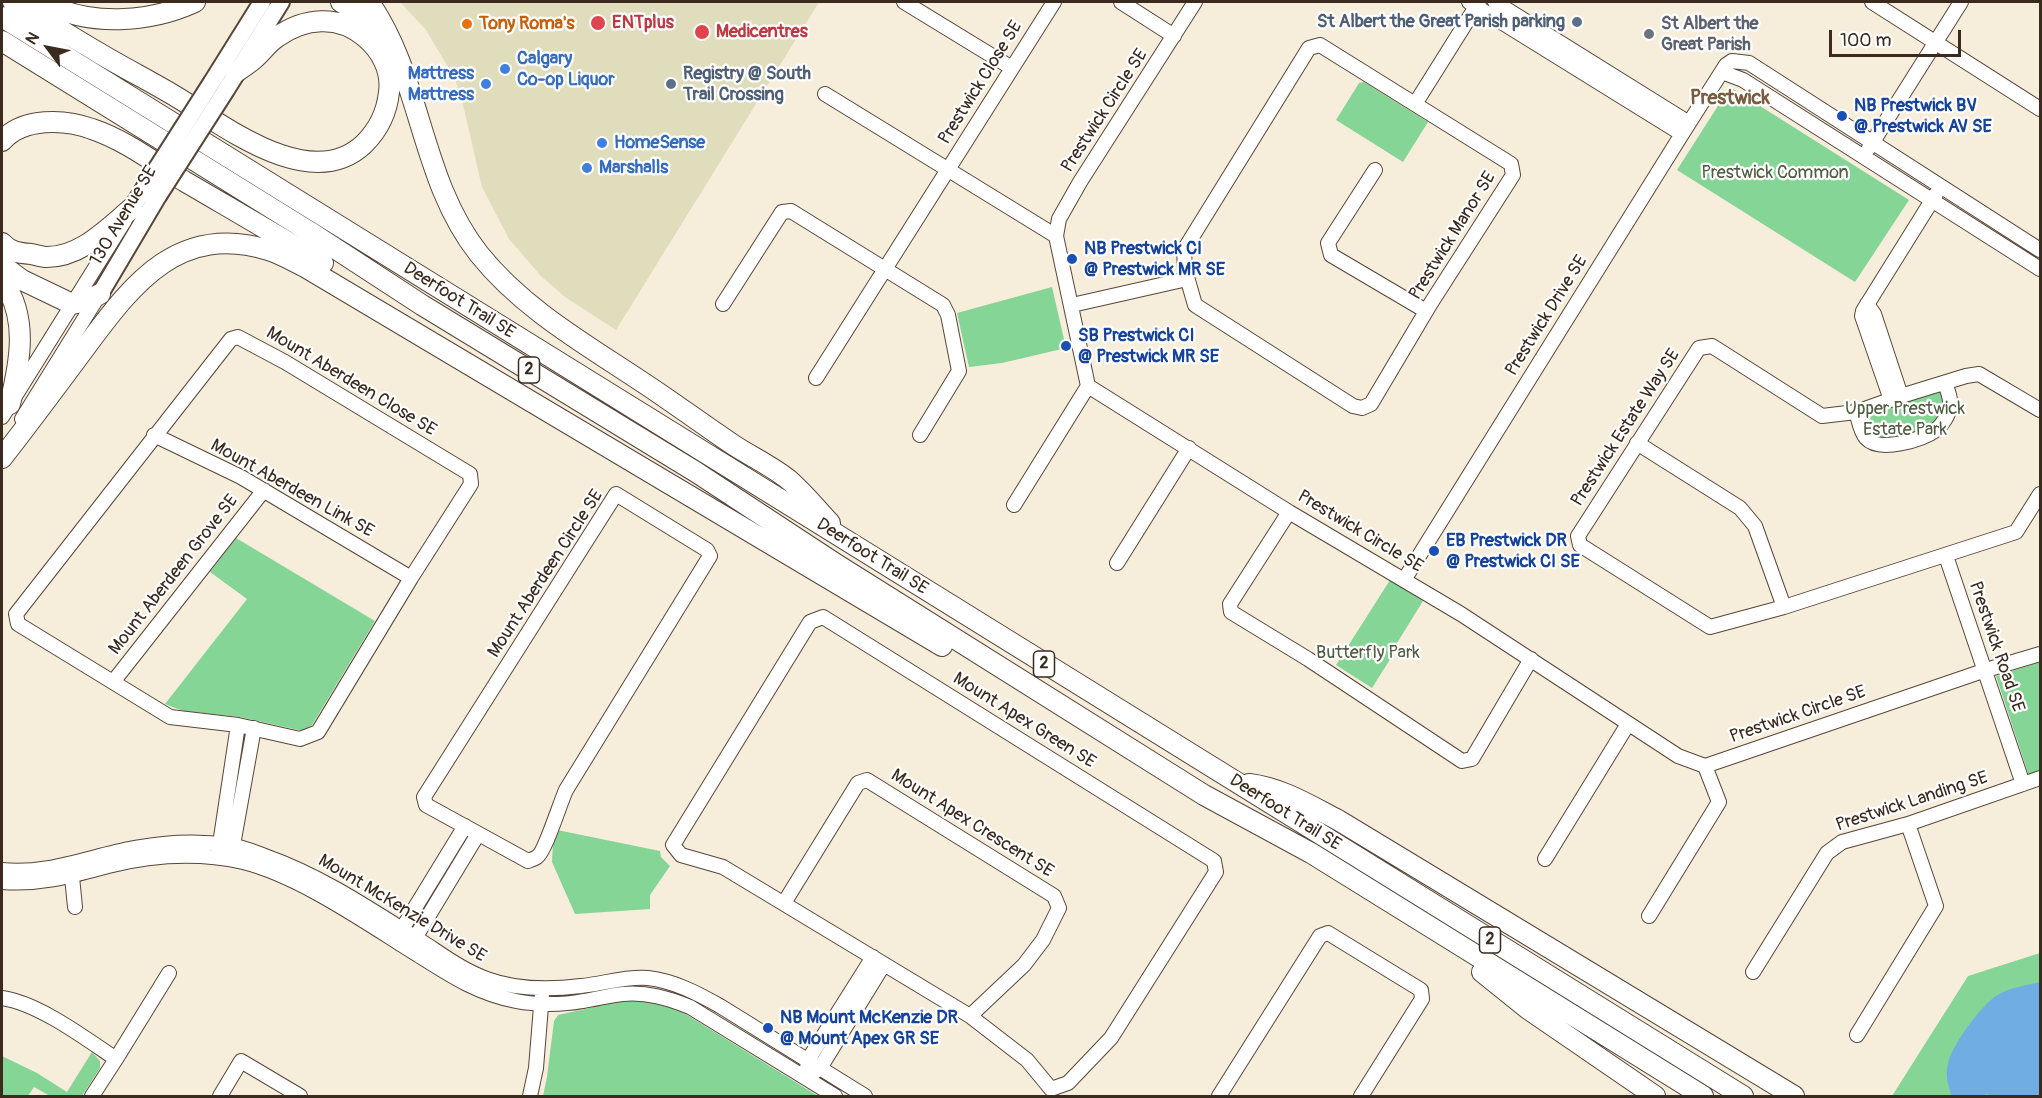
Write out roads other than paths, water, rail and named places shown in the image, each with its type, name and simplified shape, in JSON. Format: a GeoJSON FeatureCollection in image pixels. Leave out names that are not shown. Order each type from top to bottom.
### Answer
{"type":"FeatureCollection","features":[{"type":"Feature","properties":{"kind":"highway"},"geometry":{"type":"LineString","coordinates":[[13,2],[238,136],[256,146],[292,158],[332,160],[357,150],[377,129],[384,115],[390,89],[389,75],[378,50],[358,31],[334,21],[311,21],[299,24],[276,37],[255,58],[236,72]]}},
{"type":"Feature","properties":{"kind":"highway"},"geometry":{"type":"LineString","coordinates":[[43,2],[84,16],[123,20],[164,13],[195,2]]}},
{"type":"Feature","properties":{"kind":"highway"},"geometry":{"type":"LineString","coordinates":[[341,2],[370,21],[399,59]]}},
{"type":"Feature","properties":{"kind":"highway"},"geometry":{"type":"LineString","coordinates":[[369,2],[381,19],[399,59],[434,170],[446,199],[463,234],[492,269],[537,310],[732,444],[789,480],[851,544]]}},
{"type":"Feature","properties":{"kind":"highway","name":"Deerfoot Trail SE"},"geometry":{"type":"LineString","coordinates":[[2,17],[1743,1096]]}},
{"type":"Feature","properties":{"kind":"highway","name":"Deerfoot Trail SE"},"geometry":{"type":"LineString","coordinates":[[2,41],[310,232],[422,305],[696,472],[836,564],[1204,795],[1311,853],[1703,1096]]}},
{"type":"Feature","properties":{"kind":"highway"},"geometry":{"type":"LineString","coordinates":[[2,141],[6,135],[18,129],[44,122],[92,128],[131,148],[380,296],[422,305]]}},
{"type":"Feature","properties":{"kind":"highway"},"geometry":{"type":"LineString","coordinates":[[2,243],[6,248],[19,254],[46,257],[61,254],[91,242],[132,208]]}},
{"type":"Feature","properties":{"kind":"highway"},"geometry":{"type":"LineString","coordinates":[[2,458],[118,304],[149,272],[185,251],[213,245],[226,243],[268,250],[306,267],[1005,685],[1055,702]]}},
{"type":"Feature","properties":{"kind":"highway"},"geometry":{"type":"LineString","coordinates":[[2,265],[22,280],[72,304],[84,302],[100,294]]}},
{"type":"Feature","properties":{"kind":"highway"},"geometry":{"type":"LineString","coordinates":[[2,280],[8,289],[20,333],[20,363],[6,410]]}},
{"type":"Feature","properties":{"kind":"highway"},"geometry":{"type":"LineString","coordinates":[[1237,783],[1263,786],[1287,794],[1338,820],[1794,1096]]}},
{"type":"Feature","properties":{"kind":"highway"},"geometry":{"type":"LineString","coordinates":[[1412,916],[1528,1009],[1655,1096]]}},
{"type":"Feature","properties":{"kind":"main road","name":"130 Avenue SE"},"geometry":{"type":"LineString","coordinates":[[100,294],[152,192],[219,86],[262,2]]}},
{"type":"Feature","properties":{"kind":"main road","name":"130 Avenue SE"},"geometry":{"type":"LineString","coordinates":[[219,86],[236,72],[281,2]]}},
{"type":"Feature","properties":{"kind":"main road","name":"130 Avenue SE"},"geometry":{"type":"LineString","coordinates":[[132,208],[152,192]]}},
{"type":"Feature","properties":{"kind":"street"},"geometry":{"type":"LineString","coordinates":[[904,2],[1012,68]]}},
{"type":"Feature","properties":{"kind":"street","name":"Prestwick Close SE"},"geometry":{"type":"LineString","coordinates":[[1054,2],[948,168],[1056,236]]}},
{"type":"Feature","properties":{"kind":"street"},"geometry":{"type":"LineString","coordinates":[[1122,2],[1174,36]]}},
{"type":"Feature","properties":{"kind":"street","name":"Prestwick Circle SE"},"geometry":{"type":"LineString","coordinates":[[1056,236],[1059,219],[1080,182],[1195,2]]}},
{"type":"Feature","properties":{"kind":"street"},"geometry":{"type":"LineString","coordinates":[[1495,2],[1685,128]]}},
{"type":"Feature","properties":{"kind":"street"},"geometry":{"type":"LineString","coordinates":[[1872,2],[2040,109]]}},
{"type":"Feature","properties":{"kind":"street"},"geometry":{"type":"LineString","coordinates":[[1863,158],[1961,2]]}},
{"type":"Feature","properties":{"kind":"street"},"geometry":{"type":"LineString","coordinates":[[1415,104],[1475,3],[1685,128]]}},
{"type":"Feature","properties":{"kind":"street","name":"Prestwick Manor SE"},"geometry":{"type":"LineString","coordinates":[[1320,45],[1511,164],[1513,175],[1426,311],[1371,404],[1362,408],[1353,406],[1195,305],[1187,279],[1184,250],[1309,48],[1320,45]]}},
{"type":"Feature","properties":{"kind":"street"},"geometry":{"type":"LineString","coordinates":[[2040,250],[1749,63],[1732,61],[1726,65],[1722,72],[1743,80],[2040,268]]}},
{"type":"Feature","properties":{"kind":"street","name":"Prestwick Drive SE"},"geometry":{"type":"LineString","coordinates":[[1404,580],[1722,72]]}},
{"type":"Feature","properties":{"kind":"street"},"geometry":{"type":"LineString","coordinates":[[816,378],[948,168],[825,94]]}},
{"type":"Feature","properties":{"kind":"street"},"geometry":{"type":"LineString","coordinates":[[1375,170],[1328,243],[1331,255],[1426,311]]}},
{"type":"Feature","properties":{"kind":"street"},"geometry":{"type":"LineString","coordinates":[[1896,398],[1874,314],[1867,304],[1941,185]]}},
{"type":"Feature","properties":{"kind":"street","name":"130 Avenue SE"},"geometry":{"type":"LineString","coordinates":[[6,410],[132,208]]}},
{"type":"Feature","properties":{"kind":"street"},"geometry":{"type":"LineString","coordinates":[[723,304],[782,212],[791,211],[943,305],[948,315],[959,371],[920,435]]}},
{"type":"Feature","properties":{"kind":"street"},"geometry":{"type":"LineString","coordinates":[[1014,505],[1088,386],[1056,236]]}},
{"type":"Feature","properties":{"kind":"street"},"geometry":{"type":"LineString","coordinates":[[1072,305],[1187,279]]}},
{"type":"Feature","properties":{"kind":"street","name":"130 Avenue SE"},"geometry":{"type":"LineString","coordinates":[[2,452],[100,294]]}},
{"type":"Feature","properties":{"kind":"street","name":"Mount Aberdeen Close SE"},"geometry":{"type":"LineString","coordinates":[[238,337],[285,362],[470,474],[471,484],[411,578],[318,732],[300,739],[238,725],[170,717],[18,624],[16,614],[154,435],[231,339],[238,337]]}},
{"type":"Feature","properties":{"kind":"street","name":"Prestwick Estate Way SE"},"geometry":{"type":"LineString","coordinates":[[2040,410],[1979,374],[1966,376],[1856,412],[1822,416],[1712,346],[1705,346],[1699,348],[1578,536],[1580,545],[1710,627],[1784,607],[2016,532],[2040,494]]}},
{"type":"Feature","properties":{"kind":"street"},"geometry":{"type":"LineString","coordinates":[[1856,412],[1866,438],[1874,443],[1892,445],[1920,438],[1936,429],[1945,419],[1950,407],[1945,384]]}},
{"type":"Feature","properties":{"kind":"street","name":"Prestwick Circle SE"},"geometry":{"type":"LineString","coordinates":[[1088,386],[1289,512],[1531,659],[1678,756],[1705,766],[1986,670],[2040,654]]}},
{"type":"Feature","properties":{"kind":"street","name":"Mount Aberdeen Link SE"},"geometry":{"type":"LineString","coordinates":[[154,435],[264,490],[411,578]]}},
{"type":"Feature","properties":{"kind":"street"},"geometry":{"type":"LineString","coordinates":[[1637,442],[1740,508],[1755,526],[1784,607]]}},
{"type":"Feature","properties":{"kind":"street"},"geometry":{"type":"LineString","coordinates":[[1117,563],[1188,448]]}},
{"type":"Feature","properties":{"kind":"street","name":"Mount Aberdeen Grove SE"},"geometry":{"type":"LineString","coordinates":[[113,682],[264,490]]}},
{"type":"Feature","properties":{"kind":"street","name":"Mount Aberdeen Circle SE"},"geometry":{"type":"LineString","coordinates":[[616,494],[707,550],[710,556],[566,790],[545,845],[538,857],[528,861],[478,834],[426,805],[424,797],[616,494]]}},
{"type":"Feature","properties":{"kind":"street"},"geometry":{"type":"LineString","coordinates":[[1289,512],[1230,604],[1231,612],[1308,659],[1462,761],[1472,759],[1531,659]]}},
{"type":"Feature","properties":{"kind":"street","name":"Prestwick Road SE"},"geometry":{"type":"LineString","coordinates":[[1946,556],[2023,784]]}},
{"type":"Feature","properties":{"kind":"street","name":"Mount Apex Green SE"},"geometry":{"type":"LineString","coordinates":[[823,617],[1214,861],[1216,872],[1111,1038],[1068,1083],[1051,1089],[1027,1060],[970,1016],[878,960],[723,867],[681,855],[673,845],[810,622],[823,617]]}},
{"type":"Feature","properties":{"kind":"street"},"geometry":{"type":"LineString","coordinates":[[1545,859],[1628,724]]}},
{"type":"Feature","properties":{"kind":"street"},"geometry":{"type":"LineString","coordinates":[[225,859],[238,725]]}},
{"type":"Feature","properties":{"kind":"street"},"geometry":{"type":"LineString","coordinates":[[226,845],[254,728]]}},
{"type":"Feature","properties":{"kind":"street"},"geometry":{"type":"LineString","coordinates":[[1649,916],[1719,802],[1705,766]]}},
{"type":"Feature","properties":{"kind":"street","name":"Prestwick Landing SE"},"geometry":{"type":"LineString","coordinates":[[1753,972],[1827,853],[1842,842],[1908,824],[2040,778]]}},
{"type":"Feature","properties":{"kind":"street","name":"Mount Apex Crescent SE"},"geometry":{"type":"LineString","coordinates":[[783,903],[858,783],[867,780],[1054,896],[1059,908],[1043,940],[1024,965],[970,1016]]}},
{"type":"Feature","properties":{"kind":"street"},"geometry":{"type":"LineString","coordinates":[[1857,1035],[1936,906],[1908,824]]}},
{"type":"Feature","properties":{"kind":"street"},"geometry":{"type":"LineString","coordinates":[[465,826],[402,929],[400,944],[415,938],[478,834]]}},
{"type":"Feature","properties":{"kind":"street","name":"Mount McKenzie Drive SE"},"geometry":{"type":"LineString","coordinates":[[2,870],[48,869],[136,848],[174,843],[226,845],[289,864],[329,885],[462,968],[487,979],[522,988],[542,989],[582,986],[619,979],[647,978],[672,983],[720,1006],[866,1096]]}},
{"type":"Feature","properties":{"kind":"street","name":"Mount McKenzie Drive SE"},"geometry":{"type":"LineString","coordinates":[[2,882],[41,882],[72,877],[110,866],[170,856],[191,855],[244,863],[283,877],[324,898],[480,992],[517,1002],[542,1004],[580,1002],[622,994],[667,998],[690,1006],[835,1096]]}},
{"type":"Feature","properties":{"kind":"street"},"geometry":{"type":"LineString","coordinates":[[72,877],[75,907]]}},
{"type":"Feature","properties":{"kind":"street"},"geometry":{"type":"LineString","coordinates":[[1219,1096],[1320,936],[1328,933],[1421,990],[1422,999],[1361,1096]]}},
{"type":"Feature","properties":{"kind":"street"},"geometry":{"type":"LineString","coordinates":[[806,1077],[878,960]]}},
{"type":"Feature","properties":{"kind":"street"},"geometry":{"type":"LineString","coordinates":[[92,1096],[169,973]]}},
{"type":"Feature","properties":{"kind":"street"},"geometry":{"type":"LineString","coordinates":[[530,1096],[536,1068],[542,989]]}},
{"type":"Feature","properties":{"kind":"street"},"geometry":{"type":"LineString","coordinates":[[2,998],[17,1000],[70,1029],[116,1059]]}},
{"type":"Feature","properties":{"kind":"street"},"geometry":{"type":"LineString","coordinates":[[220,1096],[241,1062],[300,1096]]}},
{"type":"Feature","properties":{"kind":"water"},"geometry":{"type":"Polygon","coordinates":[[[2040,982],[2040,1096],[1986,1094],[1984,1096],[1952,1096],[1947,1080],[1950,1056],[1975,1017],[2001,993],[2040,982]]]}},
{"type":"Feature","properties":{"kind":"place","name":"St Albert the Great Parish parking"},"geometry":{"type":"Point","coordinates":[1577,22]}},
{"type":"Feature","properties":{"kind":"place","name":"ENTplus"},"geometry":{"type":"Point","coordinates":[598,23]}},
{"type":"Feature","properties":{"kind":"place","name":"Tony Roma's"},"geometry":{"type":"Point","coordinates":[467,24]}},
{"type":"Feature","properties":{"kind":"place","name":"Medicentres"},"geometry":{"type":"Point","coordinates":[702,32]}},
{"type":"Feature","properties":{"kind":"place","name":"St Albert the Great Parish"},"geometry":{"type":"Point","coordinates":[1649,34]}},
{"type":"Feature","properties":{"kind":"place","name":"Calgary Co-op Liquor"},"geometry":{"type":"Point","coordinates":[505,69]}},
{"type":"Feature","properties":{"kind":"place","name":"Mattress Mattress"},"geometry":{"type":"Point","coordinates":[486,84]}},
{"type":"Feature","properties":{"kind":"place","name":"Registry @ South Trail Crossing"},"geometry":{"type":"Point","coordinates":[671,84]}},
{"type":"Feature","properties":{"kind":"place","name":"NB Prestwick BV @ Prestwick AV SE"},"geometry":{"type":"Point","coordinates":[1842,116]}},
{"type":"Feature","properties":{"kind":"place","name":"HomeSense"},"geometry":{"type":"Point","coordinates":[602,143]}},
{"type":"Feature","properties":{"kind":"place","name":"Marshalls"},"geometry":{"type":"Point","coordinates":[587,168]}},
{"type":"Feature","properties":{"kind":"place","name":"NB Prestwick CI @ Prestwick MR SE"},"geometry":{"type":"Point","coordinates":[1072,259]}},
{"type":"Feature","properties":{"kind":"place","name":"SB Prestwick CI @ Prestwick MR SE"},"geometry":{"type":"Point","coordinates":[1066,346]}},
{"type":"Feature","properties":{"kind":"place","name":"EB Prestwick DR @ Prestwick CI SE"},"geometry":{"type":"Point","coordinates":[1434,551]}},
{"type":"Feature","properties":{"kind":"place","name":"NB Mount McKenzie DR @ Mount Apex GR SE"},"geometry":{"type":"Point","coordinates":[768,1028]}},
{"type":"Feature","properties":{"kind":"district","name":"Prestwick"},"geometry":{"type":"Point","coordinates":[1730,99]}},
{"type":"Feature","properties":{"kind":"park label","name":"Prestwick Common"},"geometry":{"type":"Point","coordinates":[1775,173]}},
{"type":"Feature","properties":{"kind":"park label","name":"Upper Prestwick Estate Park"},"geometry":{"type":"Point","coordinates":[1905,419]}},
{"type":"Feature","properties":{"kind":"park label","name":"Butterfly Park"},"geometry":{"type":"Point","coordinates":[1368,653]}}]}
